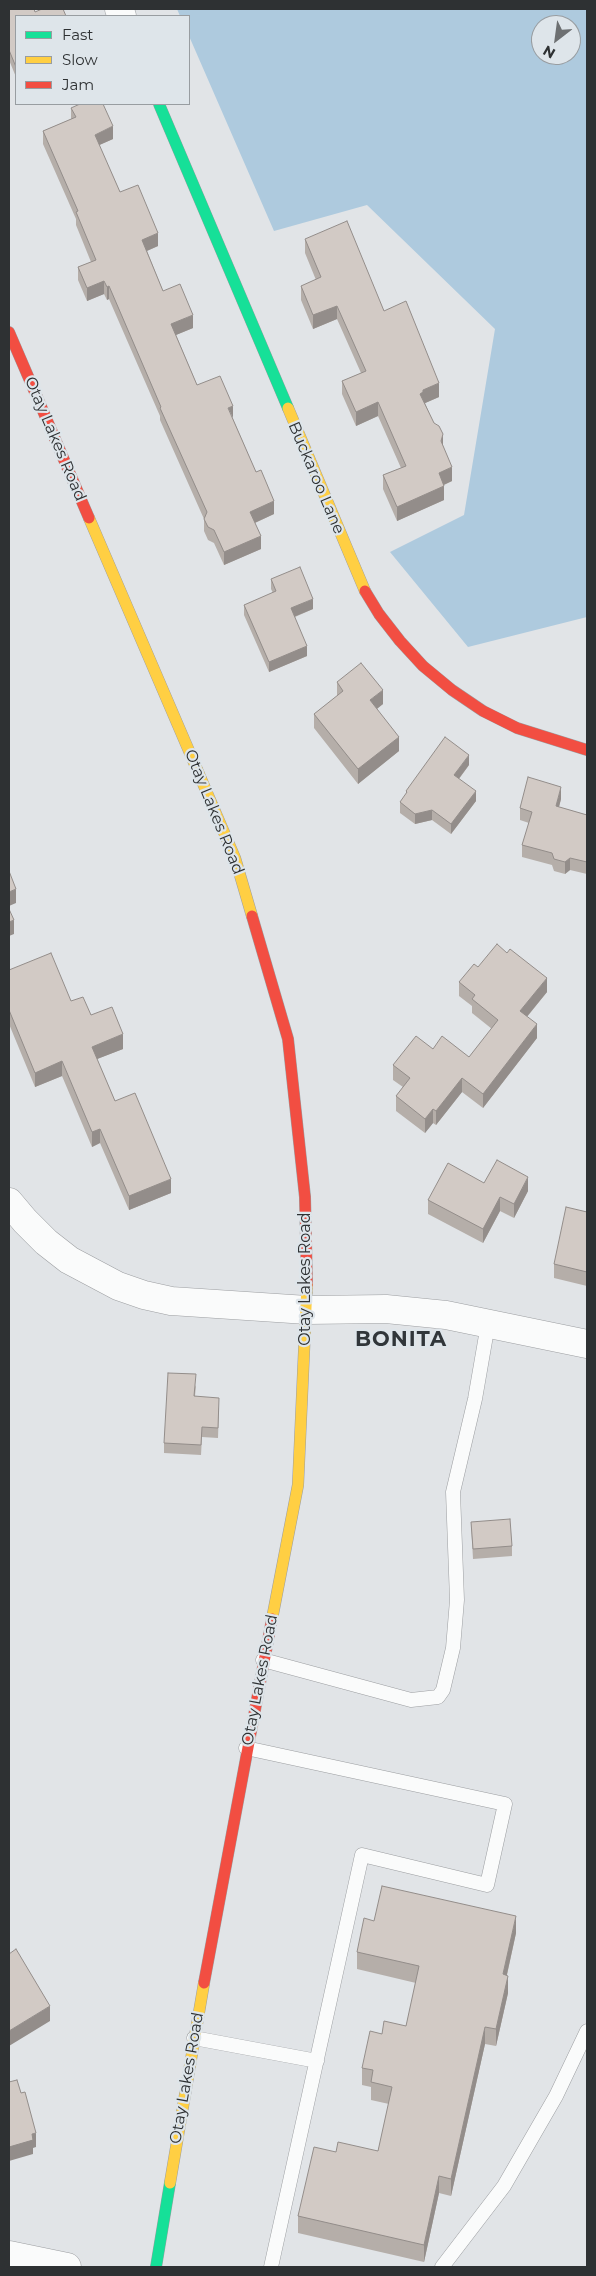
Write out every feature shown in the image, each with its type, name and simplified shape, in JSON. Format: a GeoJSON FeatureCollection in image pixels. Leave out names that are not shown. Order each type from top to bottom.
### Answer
{"type":"FeatureCollection","features":[{"type":"Feature","properties":{"kind":"main road","name":"Buckaroo Lane"},"geometry":{"type":"LineString","coordinates":[[159,105],[358,576],[379,614],[423,666],[452,690],[483,711],[516,728],[587,750]]}},
{"type":"Feature","properties":{"kind":"main road","name":"Otay Lakes Road"},"geometry":{"type":"LineString","coordinates":[[9,332],[235,858],[288,1039],[305,1197],[307,1310],[298,1485],[246,1748],[194,2038],[156,2267]]}},
{"type":"Feature","properties":{"kind":"street"},"geometry":{"type":"LineString","coordinates":[[9,1202],[24,1222],[69,1260],[118,1286],[170,1301],[307,1310],[386,1309],[446,1315],[587,1344]]}},
{"type":"Feature","properties":{"kind":"street"},"geometry":{"type":"LineString","coordinates":[[9,2256],[67,2267]]}},
{"type":"Feature","properties":{"kind":"lane"},"geometry":{"type":"LineString","coordinates":[[263,1660],[411,1700],[438,1697],[443,1690],[453,1648],[456,1600],[453,1492],[475,1399],[488,1324]]}},
{"type":"Feature","properties":{"kind":"lane"},"geometry":{"type":"LineString","coordinates":[[246,1748],[505,1804],[486,1885],[362,1855],[271,2267]]}},
{"type":"Feature","properties":{"kind":"lane"},"geometry":{"type":"LineString","coordinates":[[442,2267],[504,2186],[556,2096],[587,2031]]}},
{"type":"Feature","properties":{"kind":"lane"},"geometry":{"type":"LineString","coordinates":[[194,2038],[317,2062]]}},
{"type":"Feature","properties":{"kind":"shaded area"},"geometry":{"type":"Polygon","coordinates":[[[177,9],[587,9],[587,617],[468,647],[390,552],[464,515],[495,329],[367,205],[274,231],[190,38],[190,15],[180,15],[177,9]]]}},
{"type":"Feature","properties":{"kind":"building"},"geometry":{"type":"Polygon","coordinates":[[[9,9],[34,9],[35,12],[42,9],[63,9],[66,15],[15,15],[15,65],[9,50],[9,9]]]}},
{"type":"Feature","properties":{"kind":"building"},"geometry":{"type":"Polygon","coordinates":[[[78,105],[103,105],[113,126],[95,135],[120,192],[138,185],[158,233],[142,240],[163,291],[180,284],[193,315],[171,324],[197,385],[220,376],[233,406],[228,408],[256,472],[261,470],[274,501],[250,512],[261,536],[224,552],[214,530],[208,527],[204,519],[207,512],[160,408],[109,286],[107,287],[104,281],[87,288],[78,267],[96,260],[76,212],[78,211],[43,131],[76,117],[71,108],[78,105]]]}},
{"type":"Feature","properties":{"kind":"building"},"geometry":{"type":"Polygon","coordinates":[[[347,221],[384,311],[406,301],[439,383],[423,390],[420,394],[434,423],[439,426],[443,434],[441,441],[452,467],[439,473],[444,486],[397,507],[383,475],[406,466],[378,402],[356,412],[342,381],[366,371],[337,306],[313,315],[301,286],[321,277],[305,239],[347,221]]]}},
{"type":"Feature","properties":{"kind":"building"},"geometry":{"type":"Polygon","coordinates":[[[300,567],[313,599],[291,608],[307,646],[269,662],[244,605],[276,591],[271,579],[300,567]]]}},
{"type":"Feature","properties":{"kind":"building"},"geometry":{"type":"Polygon","coordinates":[[[361,663],[383,690],[370,700],[399,737],[358,769],[314,714],[343,691],[337,682],[361,663]]]}},
{"type":"Feature","properties":{"kind":"building"},"geometry":{"type":"Polygon","coordinates":[[[445,737],[469,755],[454,775],[476,791],[451,824],[432,810],[415,814],[400,802],[445,737]]]}},
{"type":"Feature","properties":{"kind":"building"},"geometry":{"type":"Polygon","coordinates":[[[528,777],[561,787],[556,806],[587,815],[587,862],[570,858],[565,862],[554,859],[552,853],[522,845],[532,812],[520,808],[528,777]]]}},
{"type":"Feature","properties":{"kind":"building"},"geometry":{"type":"Polygon","coordinates":[[[9,871],[16,889],[9,892],[9,871]]]}},
{"type":"Feature","properties":{"kind":"building"},"geometry":{"type":"Polygon","coordinates":[[[9,909],[14,920],[9,922],[9,909]]]}},
{"type":"Feature","properties":{"kind":"building"},"geometry":{"type":"Polygon","coordinates":[[[497,944],[507,953],[510,949],[547,978],[520,1011],[537,1024],[483,1094],[462,1078],[436,1111],[433,1109],[425,1119],[396,1096],[410,1078],[393,1065],[416,1036],[433,1049],[442,1036],[469,1057],[498,1020],[472,999],[475,995],[459,982],[474,964],[478,967],[497,944]]]}},
{"type":"Feature","properties":{"kind":"building"},"geometry":{"type":"Polygon","coordinates":[[[51,953],[71,1001],[83,997],[91,1015],[112,1007],[123,1034],[92,1047],[115,1101],[135,1093],[171,1179],[129,1196],[100,1129],[92,1132],[62,1061],[35,1073],[9,1010],[9,970],[51,953]]]}},
{"type":"Feature","properties":{"kind":"building"},"geometry":{"type":"Polygon","coordinates":[[[497,1160],[528,1177],[514,1204],[500,1197],[483,1229],[428,1200],[448,1163],[484,1183],[497,1160]]]}},
{"type":"Feature","properties":{"kind":"building"},"geometry":{"type":"Polygon","coordinates":[[[566,1207],[587,1212],[587,1272],[554,1264],[566,1207]]]}},
{"type":"Feature","properties":{"kind":"building"},"geometry":{"type":"Polygon","coordinates":[[[168,1373],[196,1374],[194,1396],[219,1398],[218,1428],[202,1427],[201,1445],[164,1443],[168,1373]]]}},
{"type":"Feature","properties":{"kind":"building"},"geometry":{"type":"Polygon","coordinates":[[[510,1519],[512,1546],[473,1549],[471,1522],[510,1519]]]}},
{"type":"Feature","properties":{"kind":"building"},"geometry":{"type":"Polygon","coordinates":[[[382,1886],[516,1916],[503,1974],[508,1976],[496,2029],[485,2027],[451,2179],[439,2176],[424,2245],[298,2216],[314,2147],[336,2152],[338,2142],[378,2151],[392,2087],[371,2082],[373,2070],[362,2068],[370,2031],[382,2034],[384,2021],[406,2026],[419,1966],[357,1952],[364,1918],[374,1921],[382,1886]]]}},
{"type":"Feature","properties":{"kind":"building"},"geometry":{"type":"Polygon","coordinates":[[[16,1949],[50,2006],[9,2031],[9,1954],[16,1949]]]}},
{"type":"Feature","properties":{"kind":"building"},"geometry":{"type":"Polygon","coordinates":[[[17,2080],[21,2093],[25,2092],[36,2133],[32,2134],[33,2140],[9,2147],[9,2082],[17,2080]]]}},
{"type":"Feature","properties":{"kind":"traffic: fast"},"geometry":{"type":"LineString","coordinates":[[159,105],[288,408]]}},
{"type":"Feature","properties":{"kind":"traffic: fast"},"geometry":{"type":"LineString","coordinates":[[156,2267],[170,2183]]}},
{"type":"Feature","properties":{"kind":"traffic: slow"},"geometry":{"type":"LineString","coordinates":[[288,408],[365,591]]}},
{"type":"Feature","properties":{"kind":"traffic: slow"},"geometry":{"type":"LineString","coordinates":[[89,518],[235,858],[252,916]]}},
{"type":"Feature","properties":{"kind":"traffic: slow"},"geometry":{"type":"LineString","coordinates":[[272,1619],[298,1485],[307,1285]]}},
{"type":"Feature","properties":{"kind":"traffic: slow"},"geometry":{"type":"LineString","coordinates":[[170,2183],[204,1983]]}},
{"type":"Feature","properties":{"kind":"traffic: jam"},"geometry":{"type":"LineString","coordinates":[[9,332],[89,518]]}},
{"type":"Feature","properties":{"kind":"traffic: jam"},"geometry":{"type":"LineString","coordinates":[[365,591],[379,614],[400,641],[423,666],[452,690],[483,711],[517,728],[587,750]]}},
{"type":"Feature","properties":{"kind":"traffic: jam"},"geometry":{"type":"LineString","coordinates":[[252,916],[288,1039],[305,1197],[307,1285]]}},
{"type":"Feature","properties":{"kind":"traffic: jam"},"geometry":{"type":"LineString","coordinates":[[204,1983],[272,1619]]}},
{"type":"Feature","properties":{"kind":"district","name":"BONITA"},"geometry":{"type":"Point","coordinates":[401,1340]}}]}
